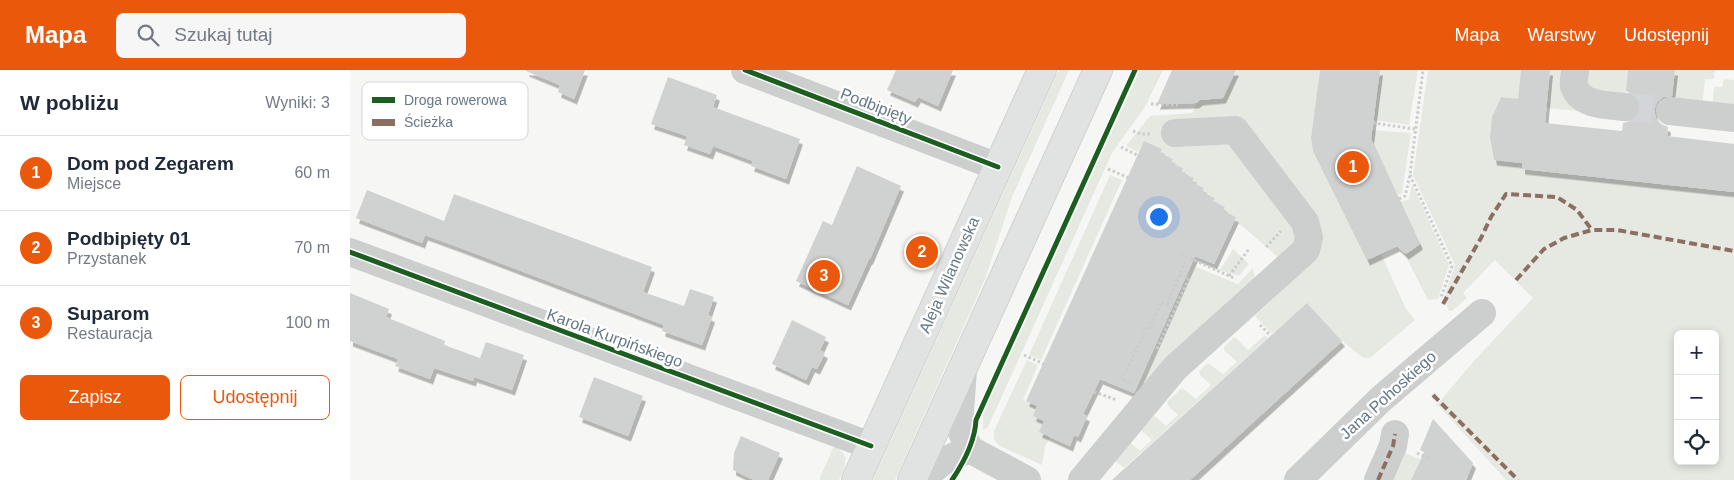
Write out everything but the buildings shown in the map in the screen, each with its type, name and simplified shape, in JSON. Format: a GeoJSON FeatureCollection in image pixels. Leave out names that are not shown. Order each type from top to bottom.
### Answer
{"type":"FeatureCollection","features":[{"type":"Feature","properties":{"kind":"main road","name":"Aleja Wilanowska"},"geometry":{"type":"LineString","coordinates":[[856,480],[1042,70]]}},
{"type":"Feature","properties":{"kind":"main road"},"geometry":{"type":"LineString","coordinates":[[912,480],[1098,70]]}},
{"type":"Feature","properties":{"kind":"street","name":"Podbipięty"},"geometry":{"type":"LineString","coordinates":[[745,70],[998,167]]}},
{"type":"Feature","properties":{"kind":"street"},"geometry":{"type":"LineString","coordinates":[[1575,70],[1574,86],[1583,98],[1594,103],[1624,107]]}},
{"type":"Feature","properties":{"kind":"street"},"geometry":{"type":"LineString","coordinates":[[1670,111],[1734,118]]}},
{"type":"Feature","properties":{"kind":"street"},"geometry":{"type":"LineString","coordinates":[[1082,480],[1175,368],[1306,250],[1309,237],[1305,222],[1234,130],[1175,133]]}},
{"type":"Feature","properties":{"kind":"street","name":"Karola Kurpińskiego"},"geometry":{"type":"LineString","coordinates":[[350,252],[871,446]]}},
{"type":"Feature","properties":{"kind":"street","name":"Jana Pohoskiego"},"geometry":{"type":"LineString","coordinates":[[1298,480],[1381,399],[1482,313]]}},
{"type":"Feature","properties":{"kind":"street"},"geometry":{"type":"LineString","coordinates":[[963,368],[959,425],[969,450],[1028,480]]}},
{"type":"Feature","properties":{"kind":"street"},"geometry":{"type":"LineString","coordinates":[[1378,480],[1393,446],[1395,434]]}},
{"type":"Feature","properties":{"kind":"street"},"geometry":{"type":"LineString","coordinates":[[921,480],[942,462],[969,450]]}},
{"type":"Feature","properties":{"kind":"path"},"geometry":{"type":"LineString","coordinates":[[1399,199],[1405,196],[1410,175],[1414,129],[1423,70]]}},
{"type":"Feature","properties":{"kind":"path"},"geometry":{"type":"LineString","coordinates":[[1151,104],[1186,106]]}},
{"type":"Feature","properties":{"kind":"path"},"geometry":{"type":"LineString","coordinates":[[1373,123],[1414,129]]}},
{"type":"Feature","properties":{"kind":"path"},"geometry":{"type":"LineString","coordinates":[[1120,147],[1141,156]]}},
{"type":"Feature","properties":{"kind":"path"},"geometry":{"type":"LineString","coordinates":[[1108,169],[1131,179]]}},
{"type":"Feature","properties":{"kind":"path"},"geometry":{"type":"LineString","coordinates":[[1410,175],[1452,266],[1441,298]]}},
{"type":"Feature","properties":{"kind":"path"},"geometry":{"type":"LineString","coordinates":[[1266,247],[1285,226]]}},
{"type":"Feature","properties":{"kind":"path"},"geometry":{"type":"LineString","coordinates":[[1229,276],[1249,249]]}},
{"type":"Feature","properties":{"kind":"path"},"geometry":{"type":"LineString","coordinates":[[1181,254],[1238,280]]}},
{"type":"Feature","properties":{"kind":"path"},"geometry":{"type":"LineString","coordinates":[[1136,377],[1132,384],[1122,380],[1146,329],[1149,330],[1161,302],[1167,304],[1185,262]]}},
{"type":"Feature","properties":{"kind":"path"},"geometry":{"type":"LineString","coordinates":[[1160,340],[1189,278],[1180,275]]}},
{"type":"Feature","properties":{"kind":"path"},"geometry":{"type":"LineString","coordinates":[[1024,355],[1046,365]]}},
{"type":"Feature","properties":{"kind":"path"},"geometry":{"type":"LineString","coordinates":[[1094,392],[1122,401]]}},
{"type":"Feature","properties":{"kind":"shaded area"},"geometry":{"type":"Polygon","coordinates":[[[1059,70],[1069,70],[1012,197],[985,279],[895,480],[873,480],[1059,70]]]}},
{"type":"Feature","properties":{"kind":"shaded area"},"geometry":{"type":"Polygon","coordinates":[[[1140,70],[1163,70],[1146,105],[1112,153],[988,427],[983,430],[983,414],[1140,70]]]}},
{"type":"Feature","properties":{"kind":"shaded area"},"geometry":{"type":"Polygon","coordinates":[[[1236,70],[1320,70],[1311,138],[1313,151],[1322,153],[1372,258],[1381,254],[1406,309],[1415,320],[1370,358],[1362,357],[1342,341],[1308,304],[1277,333],[1275,331],[1272,334],[1255,316],[1298,275],[1223,211],[1225,207],[1213,201],[1215,198],[1202,192],[1204,188],[1192,182],[1194,178],[1182,172],[1183,168],[1171,163],[1173,159],[1160,153],[1162,149],[1144,141],[1138,152],[1126,146],[1150,116],[1192,113],[1198,100],[1223,98],[1236,70]]]}},
{"type":"Feature","properties":{"kind":"shaded area"},"geometry":{"type":"Polygon","coordinates":[[[1380,70],[1418,70],[1409,125],[1373,120],[1380,70]]]}},
{"type":"Feature","properties":{"kind":"shaded area"},"geometry":{"type":"Polygon","coordinates":[[[1521,70],[1518,99],[1501,97],[1494,112],[1491,143],[1494,160],[1522,163],[1522,169],[1734,192],[1734,480],[1506,480],[1439,406],[1436,406],[1473,362],[1533,298],[1495,260],[1463,293],[1467,298],[1452,311],[1449,311],[1444,298],[1455,265],[1413,175],[1428,71],[1521,70]]]}},
{"type":"Feature","properties":{"kind":"shaded area"},"geometry":{"type":"Polygon","coordinates":[[[1550,70],[1568,70],[1580,111],[1546,108],[1550,70]]]}},
{"type":"Feature","properties":{"kind":"shaded area"},"geometry":{"type":"Polygon","coordinates":[[[1582,70],[1628,70],[1625,103],[1591,98],[1582,70]]]}},
{"type":"Feature","properties":{"kind":"shaded area"},"geometry":{"type":"Polygon","coordinates":[[[1675,70],[1715,70],[1714,79],[1705,79],[1702,108],[1671,105],[1675,70]]]}},
{"type":"Feature","properties":{"kind":"shaded area"},"geometry":{"type":"Polygon","coordinates":[[[1724,79],[1734,80],[1734,112],[1712,109],[1714,87],[1722,87],[1724,79]]]}},
{"type":"Feature","properties":{"kind":"shaded area"},"geometry":{"type":"Polygon","coordinates":[[[1372,130],[1411,133],[1402,193],[1398,195],[1371,139],[1372,130]]]}},
{"type":"Feature","properties":{"kind":"shaded area"},"geometry":{"type":"Polygon","coordinates":[[[1110,175],[1122,180],[1041,360],[1029,355],[1110,175]]]}},
{"type":"Feature","properties":{"kind":"shaded area"},"geometry":{"type":"Polygon","coordinates":[[[1412,184],[1449,265],[1438,299],[1428,300],[1404,253],[1420,244],[1401,202],[1409,199],[1412,184]]]}},
{"type":"Feature","properties":{"kind":"shaded area"},"geometry":{"type":"Polygon","coordinates":[[[1233,249],[1249,264],[1239,276],[1220,270],[1233,249]]]}},
{"type":"Feature","properties":{"kind":"shaded area"},"geometry":{"type":"Polygon","coordinates":[[[1196,267],[1238,284],[1253,268],[1255,279],[1148,381],[1145,380],[1196,267]]]}},
{"type":"Feature","properties":{"kind":"shaded area"},"geometry":{"type":"Polygon","coordinates":[[[1265,335],[1268,338],[1124,468],[1111,458],[1128,441],[1140,451],[1152,440],[1142,431],[1142,428],[1154,416],[1166,426],[1178,415],[1168,406],[1167,402],[1182,388],[1196,399],[1211,385],[1200,375],[1199,371],[1208,363],[1223,374],[1237,362],[1224,350],[1224,347],[1233,338],[1236,338],[1248,350],[1265,335]]]}},
{"type":"Feature","properties":{"kind":"shaded area"},"geometry":{"type":"Polygon","coordinates":[[[1027,360],[1038,365],[1023,400],[1037,406],[1033,416],[1044,421],[1050,437],[1045,447],[1042,465],[998,445],[994,439],[994,431],[1027,360]]]}},
{"type":"Feature","properties":{"kind":"shaded area"},"geometry":{"type":"Polygon","coordinates":[[[834,446],[843,453],[846,461],[839,480],[819,480],[834,446]]]}},
{"type":"Feature","properties":{"kind":"shaded area"},"geometry":{"type":"Polygon","coordinates":[[[1402,452],[1420,459],[1411,480],[1387,480],[1394,464],[1400,466],[1404,457],[1400,455],[1402,452]]]}},
{"type":"Feature","properties":{"kind":"tunnel"},"geometry":{"type":"LineString","coordinates":[[1625,107],[1670,111]]}},
{"type":"Feature","properties":{"kind":"marked path"},"geometry":{"type":"LineString","coordinates":[[1443,304],[1491,217],[1506,194],[1557,197],[1577,210],[1592,230]]}},
{"type":"Feature","properties":{"kind":"marked path"},"geometry":{"type":"LineString","coordinates":[[1516,280],[1544,249],[1564,238],[1592,230],[1617,230],[1734,251]]}},
{"type":"Feature","properties":{"kind":"marked path"},"geometry":{"type":"LineString","coordinates":[[1433,395],[1518,480]]}},
{"type":"Feature","properties":{"kind":"marked path"},"geometry":{"type":"LineString","coordinates":[[1378,480],[1393,446],[1395,434]]}},
{"type":"Feature","properties":{"kind":"cycle path"},"geometry":{"type":"LineString","coordinates":[[745,70],[998,167]]}},
{"type":"Feature","properties":{"kind":"cycle path"},"geometry":{"type":"LineString","coordinates":[[952,480],[968,452],[974,436],[976,420],[1135,70]]}},
{"type":"Feature","properties":{"kind":"cycle path"},"geometry":{"type":"LineString","coordinates":[[350,252],[871,446]]}},
{"type":"Feature","properties":{"kind":"place","name":"Dom pod Zegarem"},"geometry":{"type":"Point","coordinates":[1353,167]}},
{"type":"Feature","properties":{"kind":"place","name":"Podbipięty 01"},"geometry":{"type":"Point","coordinates":[922,252]}},
{"type":"Feature","properties":{"kind":"place","name":"Suparom"},"geometry":{"type":"Point","coordinates":[824,276]}}]}
